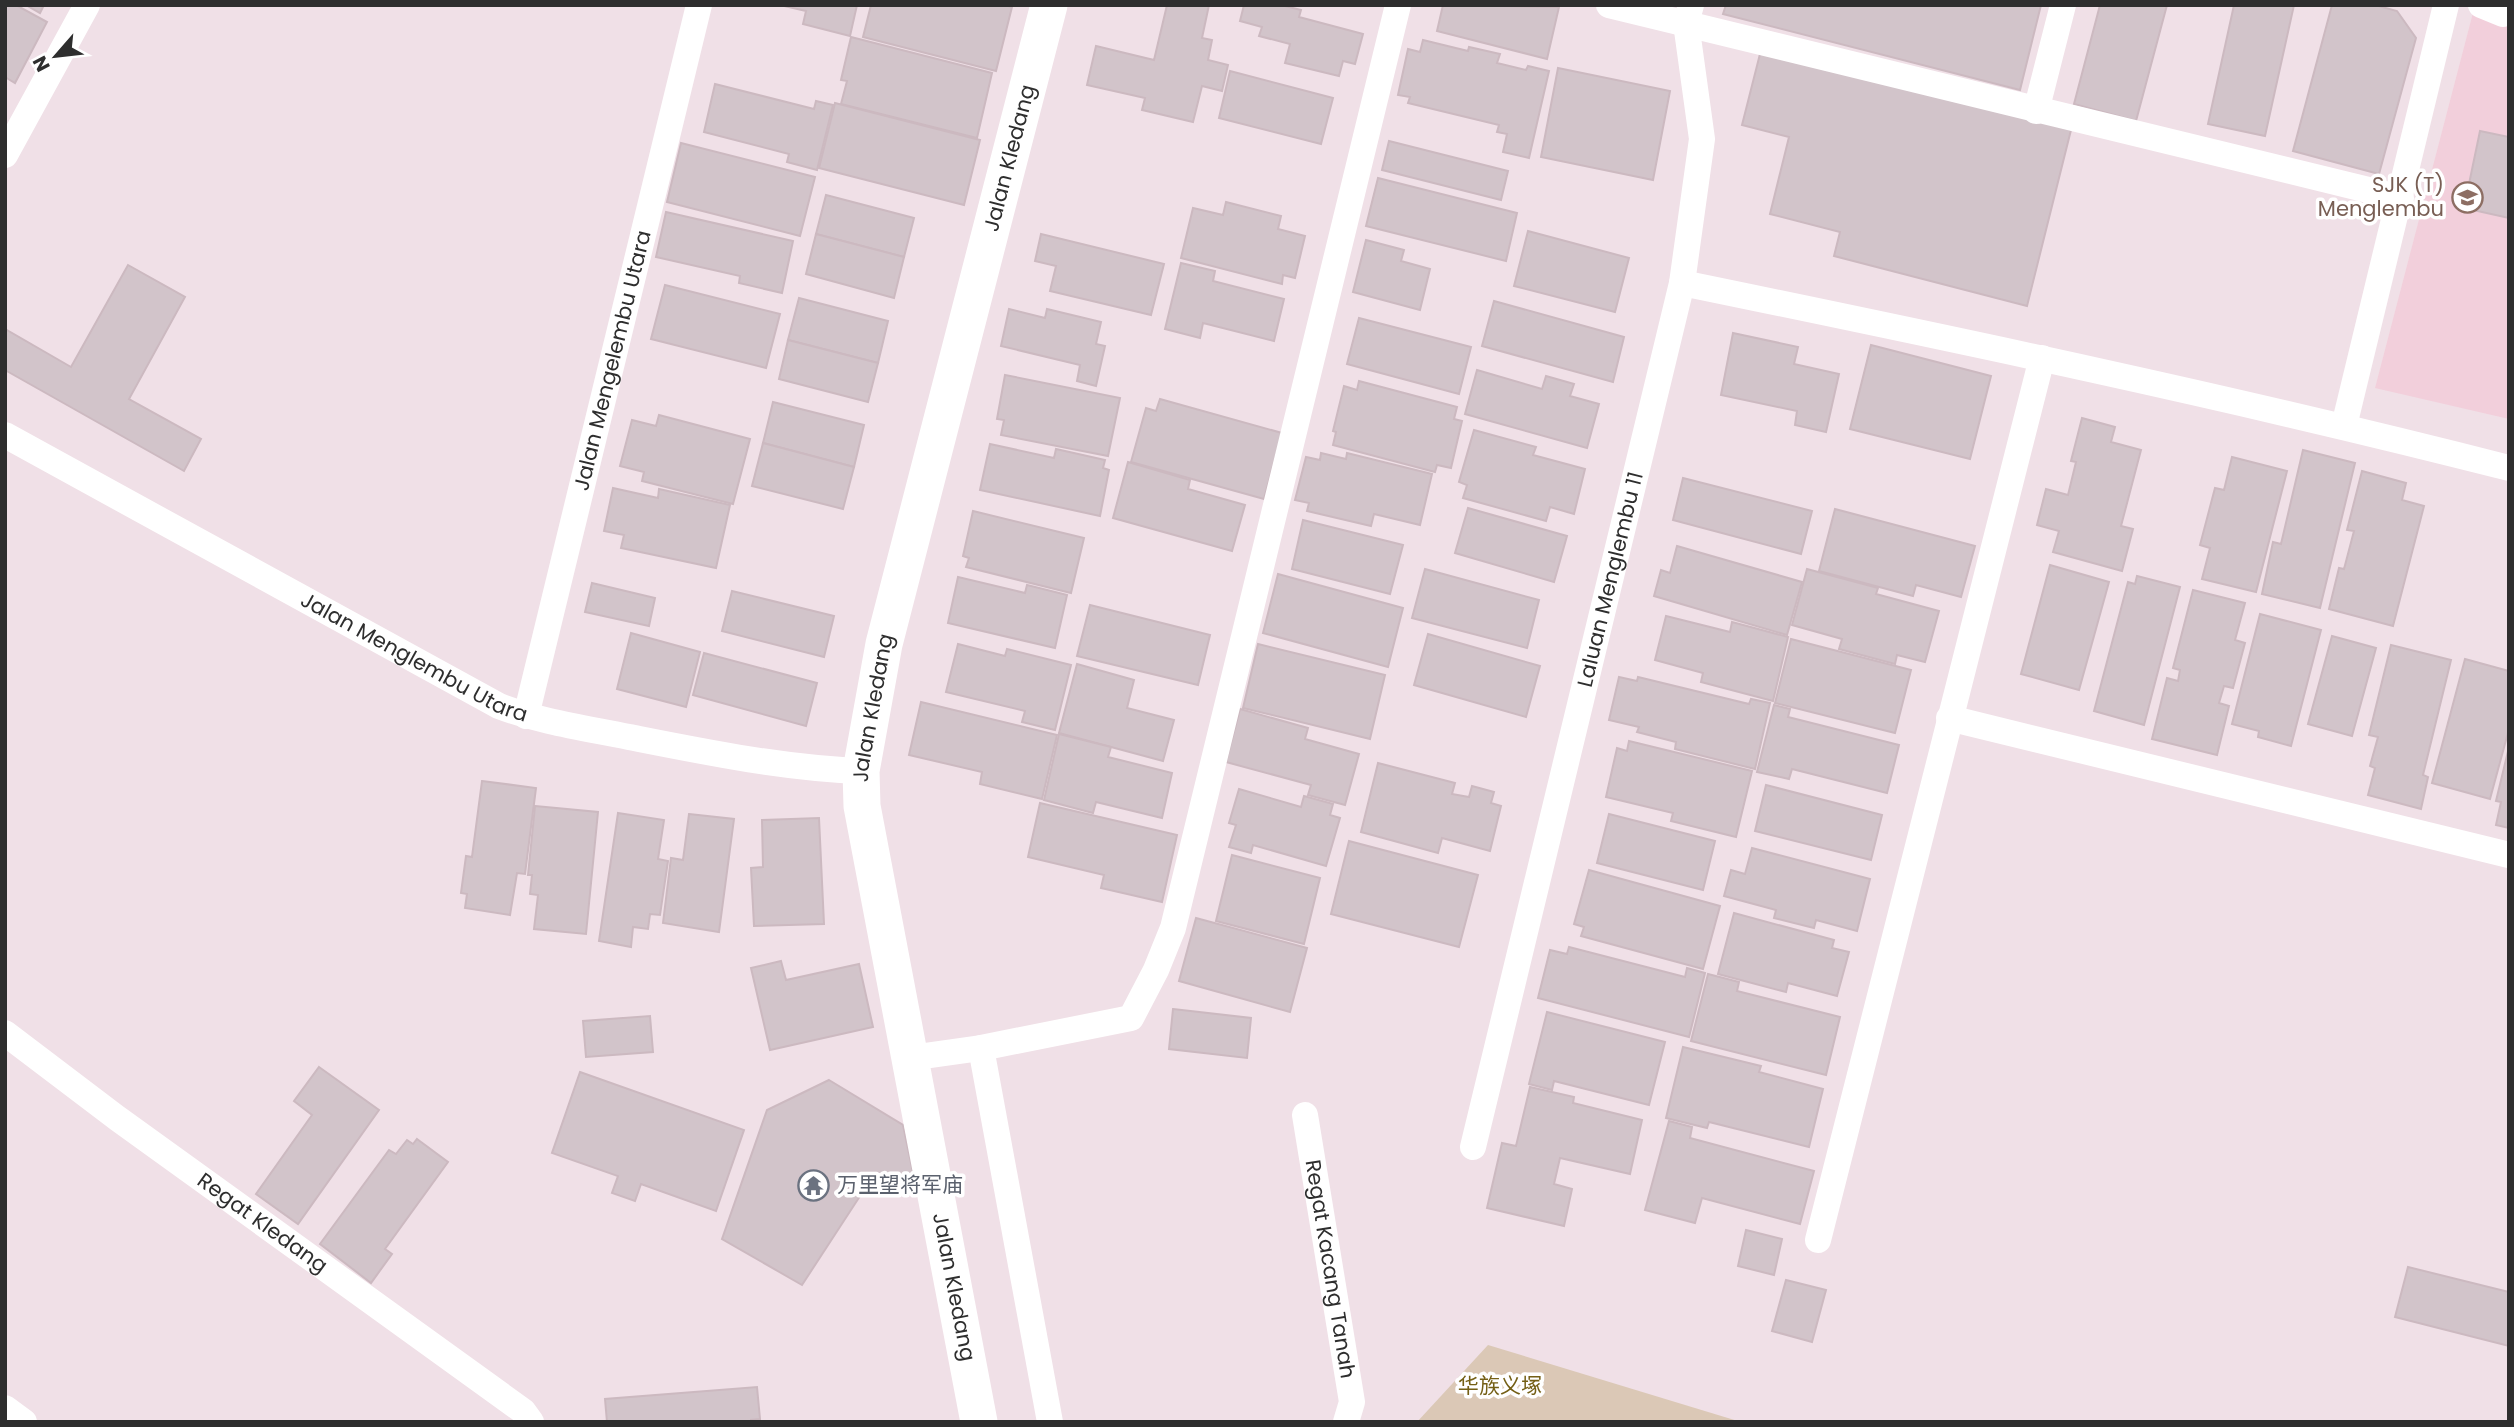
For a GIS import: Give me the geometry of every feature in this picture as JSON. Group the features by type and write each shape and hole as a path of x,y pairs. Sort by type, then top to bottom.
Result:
{"main road":[{"name":"Jalan Kledang","path":"979,1422 862,806 861,771 884,644 1049,5"}],"street":[{"path":"5,155 87,5"},
{"name":"Jalan Mengelembu Utara","path":"526,716 699,5"},
{"path":"910,1058 981,1048 1131,1018 1156,971 1172,928 1398,5"},
{"path":"1609,5 1688,14 2036,111 2401,198"},
{"path":"2036,111 2063,5"},
{"path":"2344,426 2446,5"},
{"name":"Laluan Menglembu 11","path":"1473,1147 1682,283 1702,139 1688,14"},
{"path":"1682,283 2042,358 2344,426 2509,468"},
{"path":"1818,1240 2042,358"},
{"name":"Jalan Menglembu Utara","path":"5,435 499,706 526,716 712,752 820,769 861,771"},
{"path":"1949,718 2509,855"},
{"name":"Regat Kledang","path":"5,1033 117,1118 527,1416"},
{"path":"981,1048 1050,1422"},
{"name":"Regat Kacang Tanah","path":"1305,1115 1352,1402 1346,1422"},
{"path":"5,1408 24,1422"}],"shaded area":[{"name":"SJK (T) Menglembu","path":"2475,5 2509,5 2509,419 2375,388"}],"green space":[{"name":"华族义塚","path":"1488,1345 1741,1422 1417,1422"}],"building":[{"path":"5,5 16,5 47,22 15,83 5,77"},
{"path":"26,5 44,5 40,13"},
{"path":"780,5 857,5 850,36 803,24 806,11"},
{"path":"871,5 1012,7 996,71 863,37"},
{"path":"1167,5 1209,5 1202,38 1212,40 1208,60 1228,65 1222,91 1202,86 1193,122 1142,110 1145,98 1087,85 1096,46 1154,60"},
{"path":"1244,5 1281,5 1301,10 1299,17 1363,34 1355,64 1343,61 1339,76 1285,63 1290,44 1259,36 1262,27 1240,21"},
{"path":"1443,5 1559,7 1547,59 1437,31"},
{"path":"1726,5 2041,5 2020,90 1723,14"},
{"path":"2100,5 2167,5 2136,121 2074,104"},
{"path":"2234,5 2294,5 2265,136 2208,124"},
{"path":"2332,5 2375,5 2397,11 2416,38 2379,174 2293,151"},
{"path":"851,37 992,73 977,138 841,104 847,81 841,80"},
{"path":"1423,40 1468,51 1469,47 1500,54 1497,63 1526,70 1528,66 1549,71 1529,158 1503,152 1507,134 1497,132 1499,125 1408,103 1410,97 1398,95 1408,49 1420,52"},
{"path":"1761,50 2071,130 2027,306 1834,256 1840,232 1770,214 1789,137 1742,125"},
{"path":"1558,68 1670,91 1653,180 1541,157"},
{"path":"1230,71 1333,98 1321,144 1219,118"},
{"path":"715,84 814,109 816,101 833,105 817,170 787,162 789,154 704,132"},
{"path":"835,103 980,140 964,205 819,168"},
{"path":"2480,131 2509,137 2509,218 2464,208"},
{"path":"1389,141 1508,171 1501,200 1382,170"},
{"path":"681,143 815,177 800,236 667,202"},
{"path":"1378,178 1517,213 1506,261 1366,226"},
{"path":"826,195 914,218 904,257 816,234"},
{"path":"1226,202 1281,216 1278,229 1305,236 1295,278 1283,275 1282,284 1181,258 1193,208 1223,215"},
{"path":"666,212 793,241 782,293 739,283 740,276 656,257"},
{"path":"1528,231 1629,258 1615,312 1514,286"},
{"path":"816,234 904,257 894,298 806,274"},
{"path":"1041,234 1164,264 1151,315 1050,291 1056,266 1035,261"},
{"path":"1366,240 1404,250 1401,261 1430,269 1420,310 1353,292"},
{"path":"1181,263 1215,271 1213,281 1284,299 1274,341 1203,323 1200,338 1165,329"},
{"path":"128,265 185,297 129,399 201,439 184,471 5,370 5,329 71,367"},
{"path":"665,285 780,314 766,368 651,339"},
{"path":"799,298 888,321 878,363 788,340"},
{"path":"1494,301 1624,337 1613,382 1482,346"},
{"path":"1009,309 1045,318 1047,309 1101,322 1096,344 1105,346 1096,386 1077,381 1080,365 1001,346"},
{"path":"1359,318 1471,347 1459,394 1347,364"},
{"path":"1733,333 1798,347 1794,364 1839,374 1826,432 1795,425 1797,411 1721,395"},
{"path":"788,340 878,363 868,402 779,379"},
{"path":"1871,345 1991,376 1970,459 1850,429"},
{"path":"1477,370 1542,389 1546,376 1574,384 1570,396 1599,404 1587,448 1465,414"},
{"path":"1005,375 1120,398 1108,456 1001,435 1004,420 997,419"},
{"path":"1359,381 1457,407 1454,419 1462,421 1451,468 1437,465 1435,472 1333,445 1336,432 1333,431 1344,386 1357,390"},
{"path":"1160,399 1282,433 1264,499 1131,462 1146,408 1156,411"},
{"path":"773,402 864,425 854,467 763,443"},
{"path":"659,415 750,439 733,504 642,481 644,472 620,466 632,420 656,426"},
{"path":"2082,418 2115,427 2111,442 2141,450 2121,526 2133,529 2122,571 2053,552 2059,531 2037,525 2046,489 2068,495 2076,462 2071,461"},
{"path":"1474,430 1536,447 1533,455 1585,469 1574,514 1550,507 1546,521 1463,498 1467,485 1459,482"},
{"path":"763,443 854,467 843,509 752,486"},
{"path":"990,444 1054,458 1056,449 1105,460 1103,468 1109,470 1100,516 980,490"},
{"path":"2303,450 2355,463 2320,608 2262,594 2273,542 2281,544"},
{"path":"1321,453 1346,459 1347,453 1432,474 1420,525 1374,514 1371,526 1307,511 1309,503 1295,500 1306,457 1320,460"},
{"path":"2232,457 2287,471 2256,592 2202,579 2210,548 2200,545 2215,488 2224,490"},
{"path":"1128,462 1190,480 1188,489 1245,505 1232,551 1113,518"},
{"path":"2362,471 2406,483 2402,500 2424,506 2393,626 2329,609 2339,568 2344,569 2354,531 2347,530"},
{"path":"1683,478 1812,511 1801,554 1673,520"},
{"path":"613,488 658,498 659,489 730,505 716,568 621,548 624,535 604,531"},
{"path":"1468,508 1567,536 1554,582 1455,553"},
{"path":"1835,509 1975,546 1961,597 1916,585 1913,596 1819,571"},
{"path":"973,511 1084,538 1071,593 966,567 969,558 963,556"},
{"path":"1303,520 1403,545 1390,594 1292,569"},
{"path":"1677,546 1802,582 1787,635 1654,596 1661,570 1670,573"},
{"path":"2050,565 2109,582 2079,690 2021,674"},
{"path":"1425,569 1539,600 1527,648 1412,618"},
{"path":"1807,569 1878,588 1876,594 1939,611 1925,662 1897,655 1895,664 1839,649 1842,639 1792,625"},
{"path":"1278,574 1403,608 1388,667 1263,633"},
{"path":"2137,576 2180,587 2144,725 2094,711 2128,582 2135,584"},
{"path":"958,577 1025,593 1027,585 1067,595 1055,648 948,623"},
{"path":"592,583 655,598 649,626 585,612"},
{"path":"2193,590 2245,603 2235,640 2245,643 2233,688 2224,686 2219,703 2229,706 2217,755 2152,739 2167,678 2178,681 2180,670 2173,668"},
{"path":"732,591 834,616 824,657 722,631"},
{"path":"1090,605 1210,635 1198,685 1077,656"},
{"path":"2260,614 2321,630 2291,746 2258,737 2259,731 2232,724"},
{"path":"1666,616 1730,632 1732,622 1788,637 1773,701 1701,682 1703,673 1655,660"},
{"path":"631,633 700,652 686,707 617,689"},
{"path":"1428,634 1540,666 1526,717 1414,685"},
{"path":"2332,636 2376,648 2352,736 2308,724"},
{"path":"1791,639 1911,670 1895,733 1775,703"},
{"path":"958,644 1005,656 1007,649 1071,665 1055,730 1022,722 1025,711 946,692"},
{"path":"1258,644 1385,675 1370,739 1243,708"},
{"path":"2391,645 2451,660 2423,775 2428,777 2421,809 2368,795 2375,768 2370,766 2378,737 2369,735"},
{"path":"704,653 817,683 806,726 693,695"},
{"path":"2465,659 2509,671 2509,729 2490,799 2432,783"},
{"path":"1077,664 1134,680 1127,708 1174,720 1163,761 1059,733"},
{"path":"1619,677 1637,681 1638,677 1749,704 1751,699 1770,703 1755,769 1675,749 1676,742 1637,732 1639,727 1609,720"},
{"path":"921,702 1057,735 1042,799 980,784 982,772 909,755"},
{"path":"1774,705 1790,709 1788,717 1899,745 1887,793 1792,769 1789,779 1757,772"},
{"path":"1240,709 1308,728 1305,739 1359,754 1345,805 1308,795 1311,785 1226,762"},
{"path":"1059,734 1111,747 1108,757 1172,773 1162,818 1096,802 1093,813 1044,800"},
{"path":"1629,741 1752,771 1736,837 1671,821 1673,813 1606,797 1617,748 1627,751"},
{"path":"2509,747 2509,828 2496,825 2501,802 2496,801"},
{"path":"1378,763 1455,783 1452,794 1469,797 1472,786 1494,792 1491,803 1501,806 1490,851 1442,838 1438,853 1361,832"},
{"path":"482,781 536,788 525,874 517,873 510,915 465,908 467,894 461,893 466,856 472,857"},
{"path":"1766,785 1882,815 1871,860 1755,831"},
{"path":"1239,789 1301,807 1304,796 1333,804 1330,815 1340,818 1326,866 1253,845 1251,853 1229,847 1236,825 1229,823"},
{"path":"1040,803 1177,835 1162,902 1101,888 1104,875 1028,857"},
{"path":"535,806 598,812 586,934 534,929 538,895 530,894 532,875 528,875"},
{"path":"618,813 664,820 658,859 668,861 660,915 650,914 648,929 633,927 631,947 599,941"},
{"path":"689,814 734,819 719,932 663,923 671,858 683,860"},
{"path":"1609,814 1715,841 1703,890 1597,863"},
{"path":"819,818 824,924 754,926 751,868 763,867 762,820"},
{"path":"1349,841 1478,875 1459,947 1331,914"},
{"path":"1752,848 1870,879 1857,931 1816,920 1814,928 1774,918 1776,910 1724,896 1731,870 1745,874"},
{"path":"1232,855 1320,878 1304,944 1216,921"},
{"path":"1589,870 1720,906 1703,969 1581,936 1584,927 1574,924"},
{"path":"1734,913 1834,940 1832,948 1849,952 1837,996 1788,983 1786,992 1718,974"},
{"path":"1196,918 1307,948 1290,1012 1179,981"},
{"path":"1569,947 1685,977 1687,968 1705,973 1689,1037 1538,998 1550,950 1567,954"},
{"path":"781,961 786,980 859,964 873,1027 770,1050 751,968"},
{"path":"1708,974 1739,982 1737,991 1840,1017 1826,1075 1691,1041"},
{"path":"1173,1009 1251,1018 1247,1058 1169,1049"},
{"path":"1547,1012 1665,1042 1649,1105 1554,1081 1552,1090 1529,1084"},
{"path":"650,1016 653,1052 586,1057 583,1021"},
{"path":"1683,1047 1761,1066 1759,1072 1823,1089 1809,1147 1709,1122 1707,1128 1666,1118"},
{"path":"319,1067 379,1110 298,1224 256,1194 312,1115 294,1101"},
{"path":"580,1072 744,1130 716,1211 641,1184 635,1201 612,1193 618,1176 552,1153"},
{"name":"万里望将军庙","path":"829,1080 903,1125 914,1177 862,1193 802,1285 722,1239 767,1110"},
{"path":"1530,1087 1574,1097 1573,1103 1642,1120 1630,1174 1560,1158 1554,1184 1572,1189 1564,1226 1487,1208 1502,1143 1516,1146"},
{"path":"1669,1121 1692,1127 1690,1138 1814,1171 1800,1224 1702,1198 1695,1223 1645,1210"},
{"path":"417,1139 448,1162 385,1249 392,1254 371,1283 320,1244 389,1150 396,1154 407,1140 413,1144"},
{"path":"1746,1230 1782,1239 1774,1275 1738,1266"},
{"path":"2408,1267 2509,1292 2509,1346 2395,1317"},
{"path":"1786,1280 1826,1290 1812,1342 1772,1331"},
{"path":"757,1387 760,1419 751,1422 607,1422 605,1399"}],"place":[{"name":"SJK (T) Menglembu","path":"2467,197"},
{"name":"万里望将军庙","path":"814,1185"}]}
